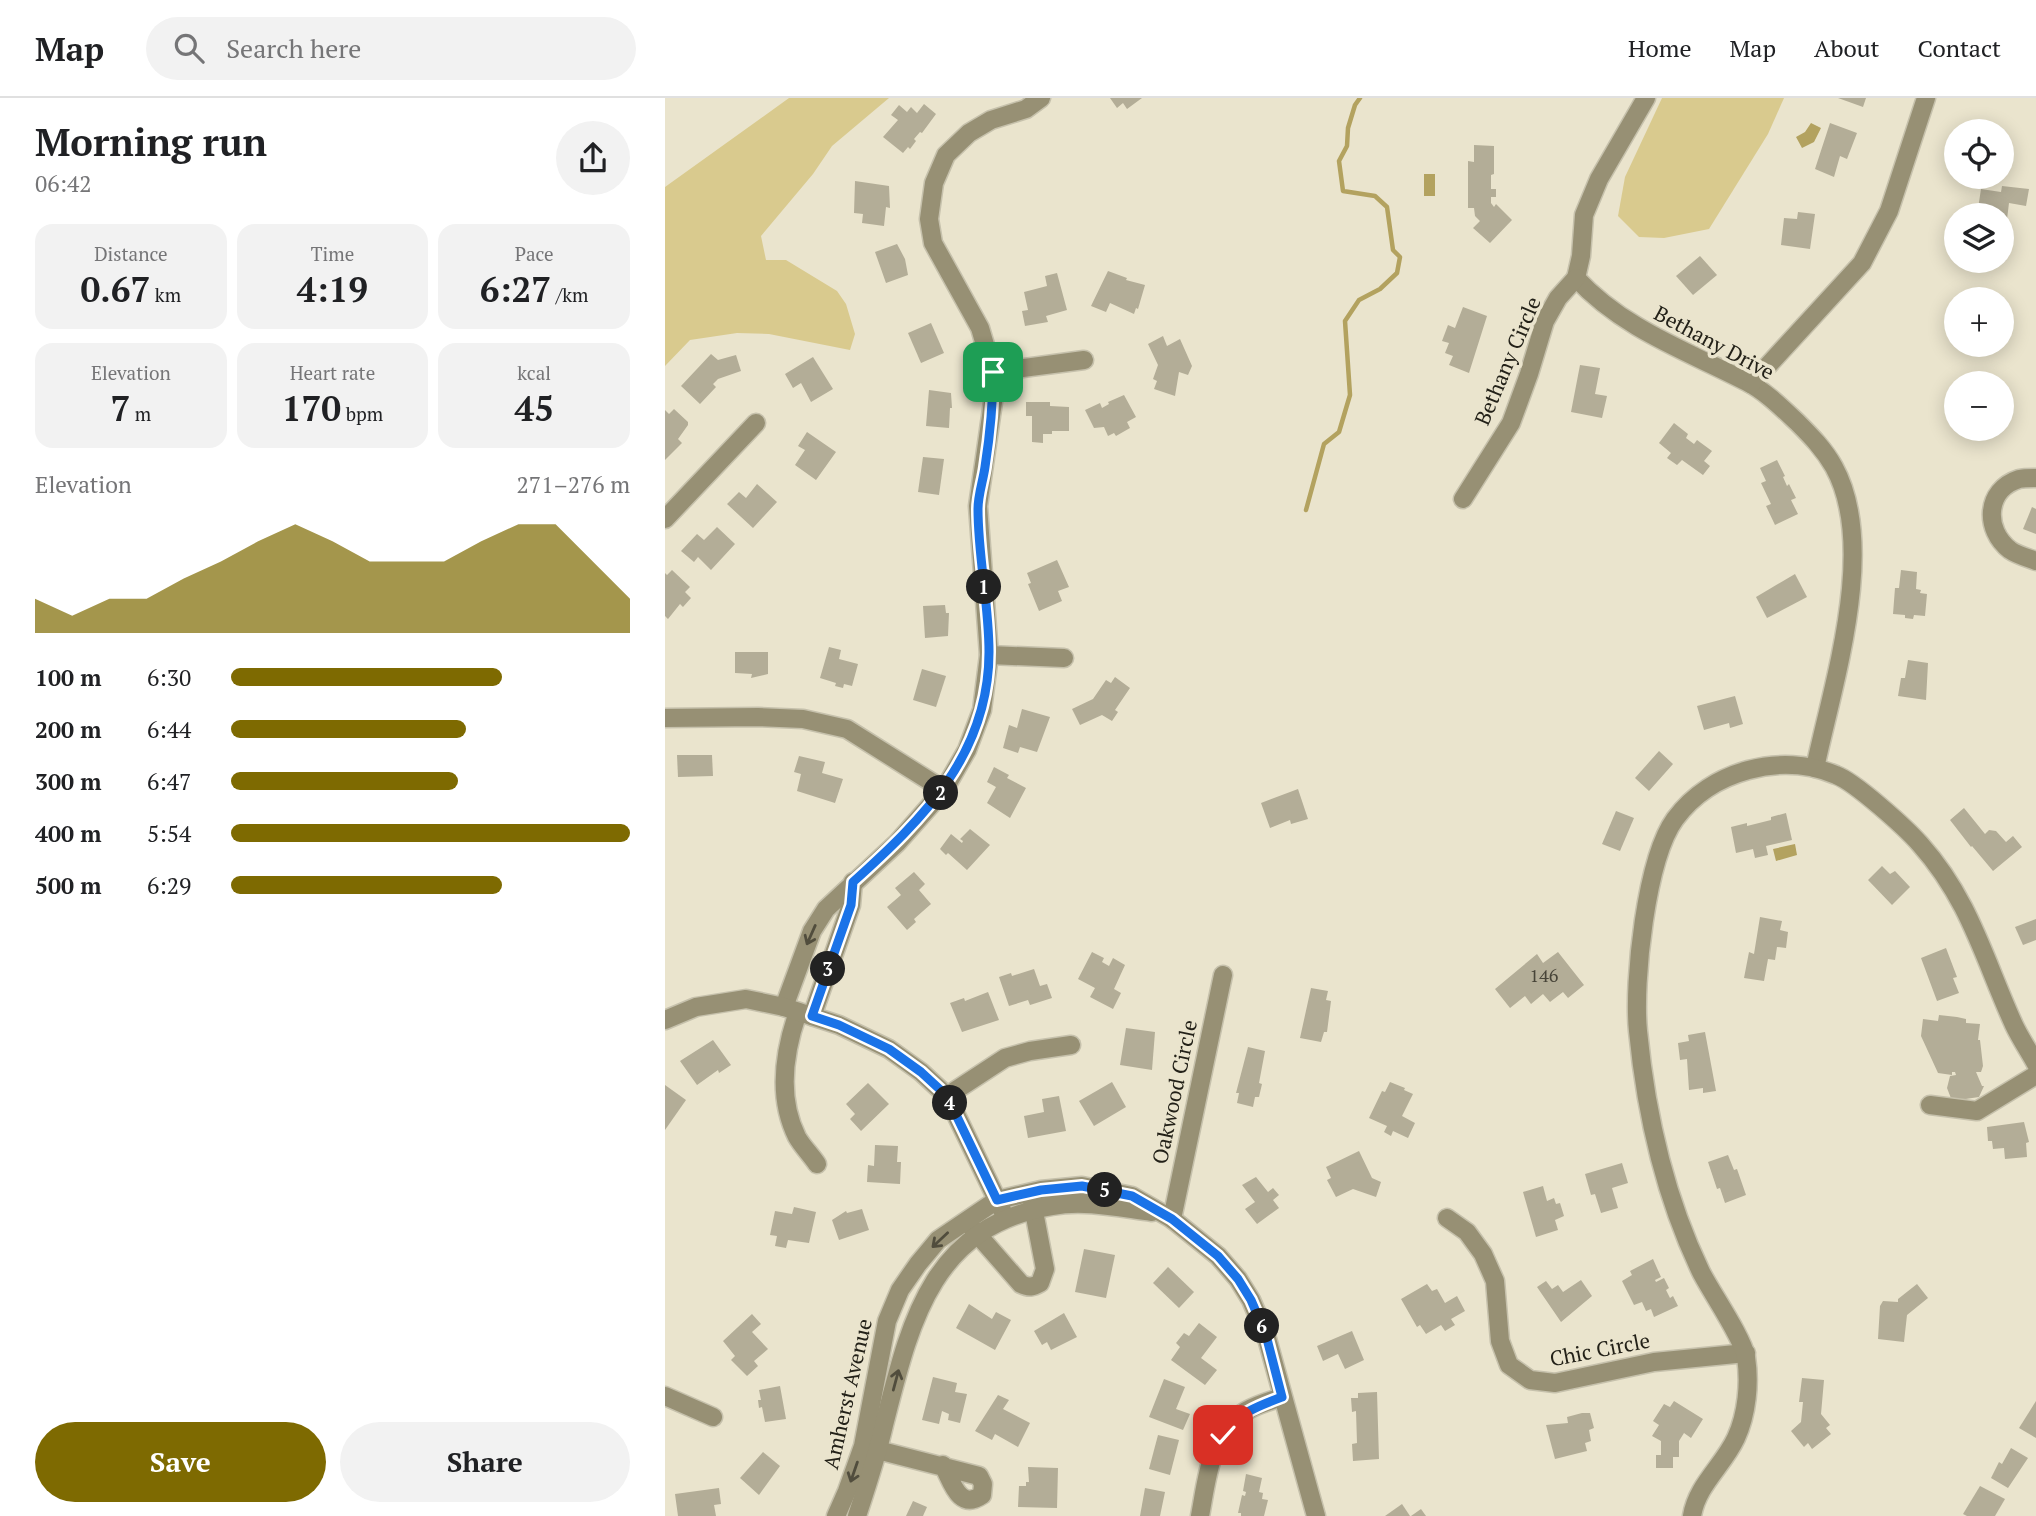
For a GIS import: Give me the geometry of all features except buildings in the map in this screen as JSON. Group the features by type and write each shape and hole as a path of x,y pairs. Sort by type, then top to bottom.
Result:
{"street":[{"path":"817,1164 797,1137 786,1101 784,1066 798,1012 812,930 826,909 897,843 944,790 967,750 982,710 989,655 978,506 993,402 993,372 980,328 933,243 929,219 934,183 946,155 969,133 991,120 1026,108 1041,98"},
{"path":"1576,278 1581,256 1584,215 1599,179 1646,98"},
{"path":"1751,384 1862,263 1889,211 1926,98"},
{"name":"Bethany Drive","path":"1576,278 1594,298 1645,333 1751,384 1787,412 1817,442 1834,467 1845,496 1854,548 1850,609 1815,768"},
{"name":"Bethany Circle","path":"1463,499 1511,423 1545,321 1558,298 1576,278"},
{"path":"993,372 1084,360"},
{"path":"665,519 756,423"},
{"path":"2036,478 2019,480 2007,486 1991,508 1990,517 1992,526 2010,550 2036,561"},
{"path":"989,655 1064,658"},
{"path":"665,718 803,719 847,729 944,790"},
{"path":"1692,1516 1700,1490 1736,1439 1748,1394 1746,1353 1701,1272 1679,1221 1651,1129 1638,1028 1639,965 1648,894 1657,856 1674,820 1692,801 1733,774 1762,765 1815,768 1838,775 1855,786 1918,841 1951,881 1982,944 2015,1027 2036,1064"},
{"path":"798,1012 851,905 853,882"},
{"name":"Oakwood Circle","path":"1165,1216 1223,975"},
{"path":"665,1020 696,1007 747,999 839,1025 889,1049 921,1072 947,1096 1007,1220"},
{"path":"947,1096 1005,1058 1071,1045"},
{"path":"1930,1105 1977,1111 2036,1075"},
{"name":"Amherst Avenue","path":"857,1516 870,1448 880,1350 887,1321 900,1290 938,1240 997,1200 1031,1192 1082,1186 1132,1196 1165,1216 1218,1256 1244,1289 1266,1335 1316,1516"},
{"path":"965,1220 1021,1284 1034,1286 1040,1283 1045,1269 1031,1192"},
{"name":"Amherst Avenue","path":"836,1516 870,1448 919,1308 929,1287 961,1247 977,1235 1007,1220 1052,1206 1083,1204 1165,1216"},
{"name":"Chic Circle","path":"1447,1218 1467,1232 1483,1254 1495,1281 1500,1341 1509,1365 1530,1380 1555,1383 1654,1362 1746,1353"},
{"path":"665,1396 713,1417"},
{"path":"1200,1516 1210,1466 1230,1423 1246,1411 1282,1397"},
{"path":"870,1448 943,1465"}],"shaded area":[{"path":"789,98 889,98 832,146 813,174 761,236 766,260 786,260 837,291 846,304 855,334 850,350 769,334 737,333 690,340 665,366 665,187"},
{"path":"1662,98 1784,98 1768,134 1709,229 1664,238 1639,237 1618,216 1625,177"},
{"path":"1811,123 1821,128 1814,142 1802,148 1796,137 1805,132"},
{"path":"1424,174 1435,174 1435,196 1424,196"},
{"path":"1795,844 1797,855 1776,861 1773,849"}],"waterway":[{"path":"1306,510 1324,444 1339,432 1350,395 1345,321 1359,300 1380,289 1397,273 1400,257 1393,250 1387,207 1375,196 1343,191 1339,161 1347,146 1348,128 1360,98"}],"route":[{"path":"993,372 993,402 978,506 989,655 982,710 967,750 944,790 897,843 853,882 851,905 812,1016 839,1025 889,1049 921,1072 947,1096 997,1200 1041,1190 1082,1186 1132,1196 1172,1219 1218,1256 1238,1279 1251,1300 1266,1335 1282,1397 1246,1411 1230,1423 1223,1435"}]}
